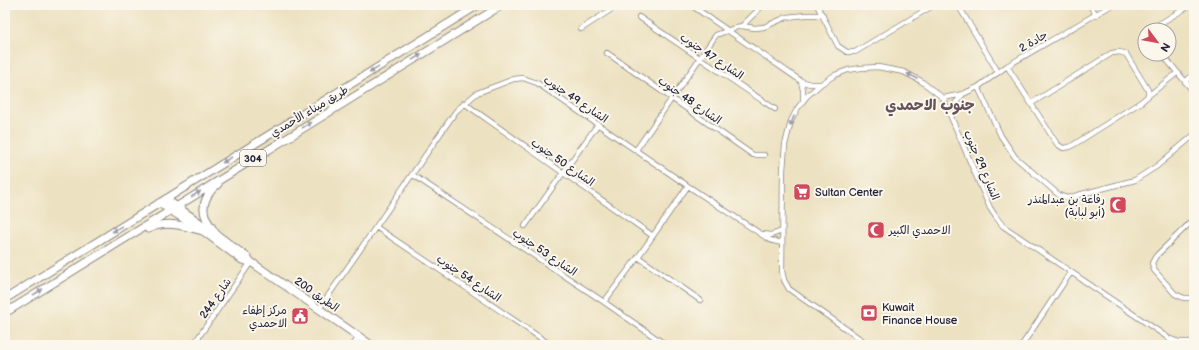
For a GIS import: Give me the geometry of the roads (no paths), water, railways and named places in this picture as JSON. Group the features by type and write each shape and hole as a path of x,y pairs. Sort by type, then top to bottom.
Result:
{"main road":[{"name":"طريق ميناء الأحمدي","path":"5,298 478,5"},
{"name":"طريق ميناء الأحمدي","path":"5,313 235,169 502,5"},
{"path":"216,234 206,218 204,211 205,201 213,188 235,169"},
{"name":"الطريق 200","path":"166,199 216,234 247,257 251,262 371,345"},
{"name":"الطريق 200","path":"159,204 203,231 242,260 251,262"},
{"path":"119,242 160,224 168,223 182,225 203,231"}],"street":[{"path":"581,29 618,5"},
{"path":"691,5 801,81 810,84 821,84"},
{"path":"742,26 763,5"},
{"path":"817,5 838,46 847,52 855,52 934,5"},
{"path":"958,5 998,72"},
{"path":"1090,5 1096,14"},
{"name":"جادة 2","path":"943,98 963,94 978,86 998,72 1112,5"},
{"path":"1162,22 1191,5"},
{"path":"636,150 699,58 714,37 719,33 742,26 755,28 764,27 787,17 823,15"},
{"name":"الشارع 47 جنوب","path":"639,17 775,109"},
{"path":"1032,103 1112,53 1120,52 1126,54 1148,90 1148,96"},
{"name":"الشارع 48 جنوب","path":"607,53 753,155 764,155"},
{"path":"1168,62 1194,92"},
{"path":"1008,66 1057,144 1063,148 1070,147 1141,102 1177,73"},
{"name":"الشارع 29 جنوب","path":"869,345 789,289 784,280 782,271 783,170 785,145 791,121 803,100 821,84 848,70 878,67 904,72 921,81 943,98 990,208 1004,226 1175,345"},
{"path":"1185,82 1194,74"},
{"name":"الشارع 49 جنوب","path":"320,309 456,111 477,93 514,79 523,78 537,82 688,186 770,240 782,243"},
{"path":"801,81 803,100"},
{"path":"978,86 988,111 1001,136 1016,157 1059,195 1067,198 1135,180 1157,166 1194,135"},
{"name":"جادة 2","path":"949,111 963,94"},
{"name":"الشارع 50 جنوب","path":"464,104 653,236"},
{"path":"525,226 598,124"},
{"name":"الشارع 53 جنوب","path":"413,175 666,345"},
{"path":"604,302 688,186"},
{"path":"1194,219 1156,256 1152,263 1154,270 1175,294 1184,298 1192,298 1194,296"},
{"name":"الشارع 54 جنوب","path":"376,227 551,345"},
{"path":"761,233 771,235 782,233"},
{"path":"638,257 700,300"},
{"name":"شارع 244","path":"193,345 251,262"},
{"path":"1022,345 1071,272"},
{"path":"353,345 359,337"},
{"name":"الشارع 29 جنوب","path":"1167,338 1187,344"},
{"path":"1187,344 1194,339"}],"place":[{"name":"Sultan Center","path":"802,192"},
{"name":"رفاعة بن عبدالمنذر (أبو لبابة)","path":"1118,205"},
{"name":"الاحمدي الكبير","path":"876,230"},
{"name":"Kuwait Finance House","path":"869,313"},
{"name":"مركز إطفاء الاحمدي","path":"300,316"}],"district":[{"name":"جنوب الاحمدي","path":"930,105"}]}
